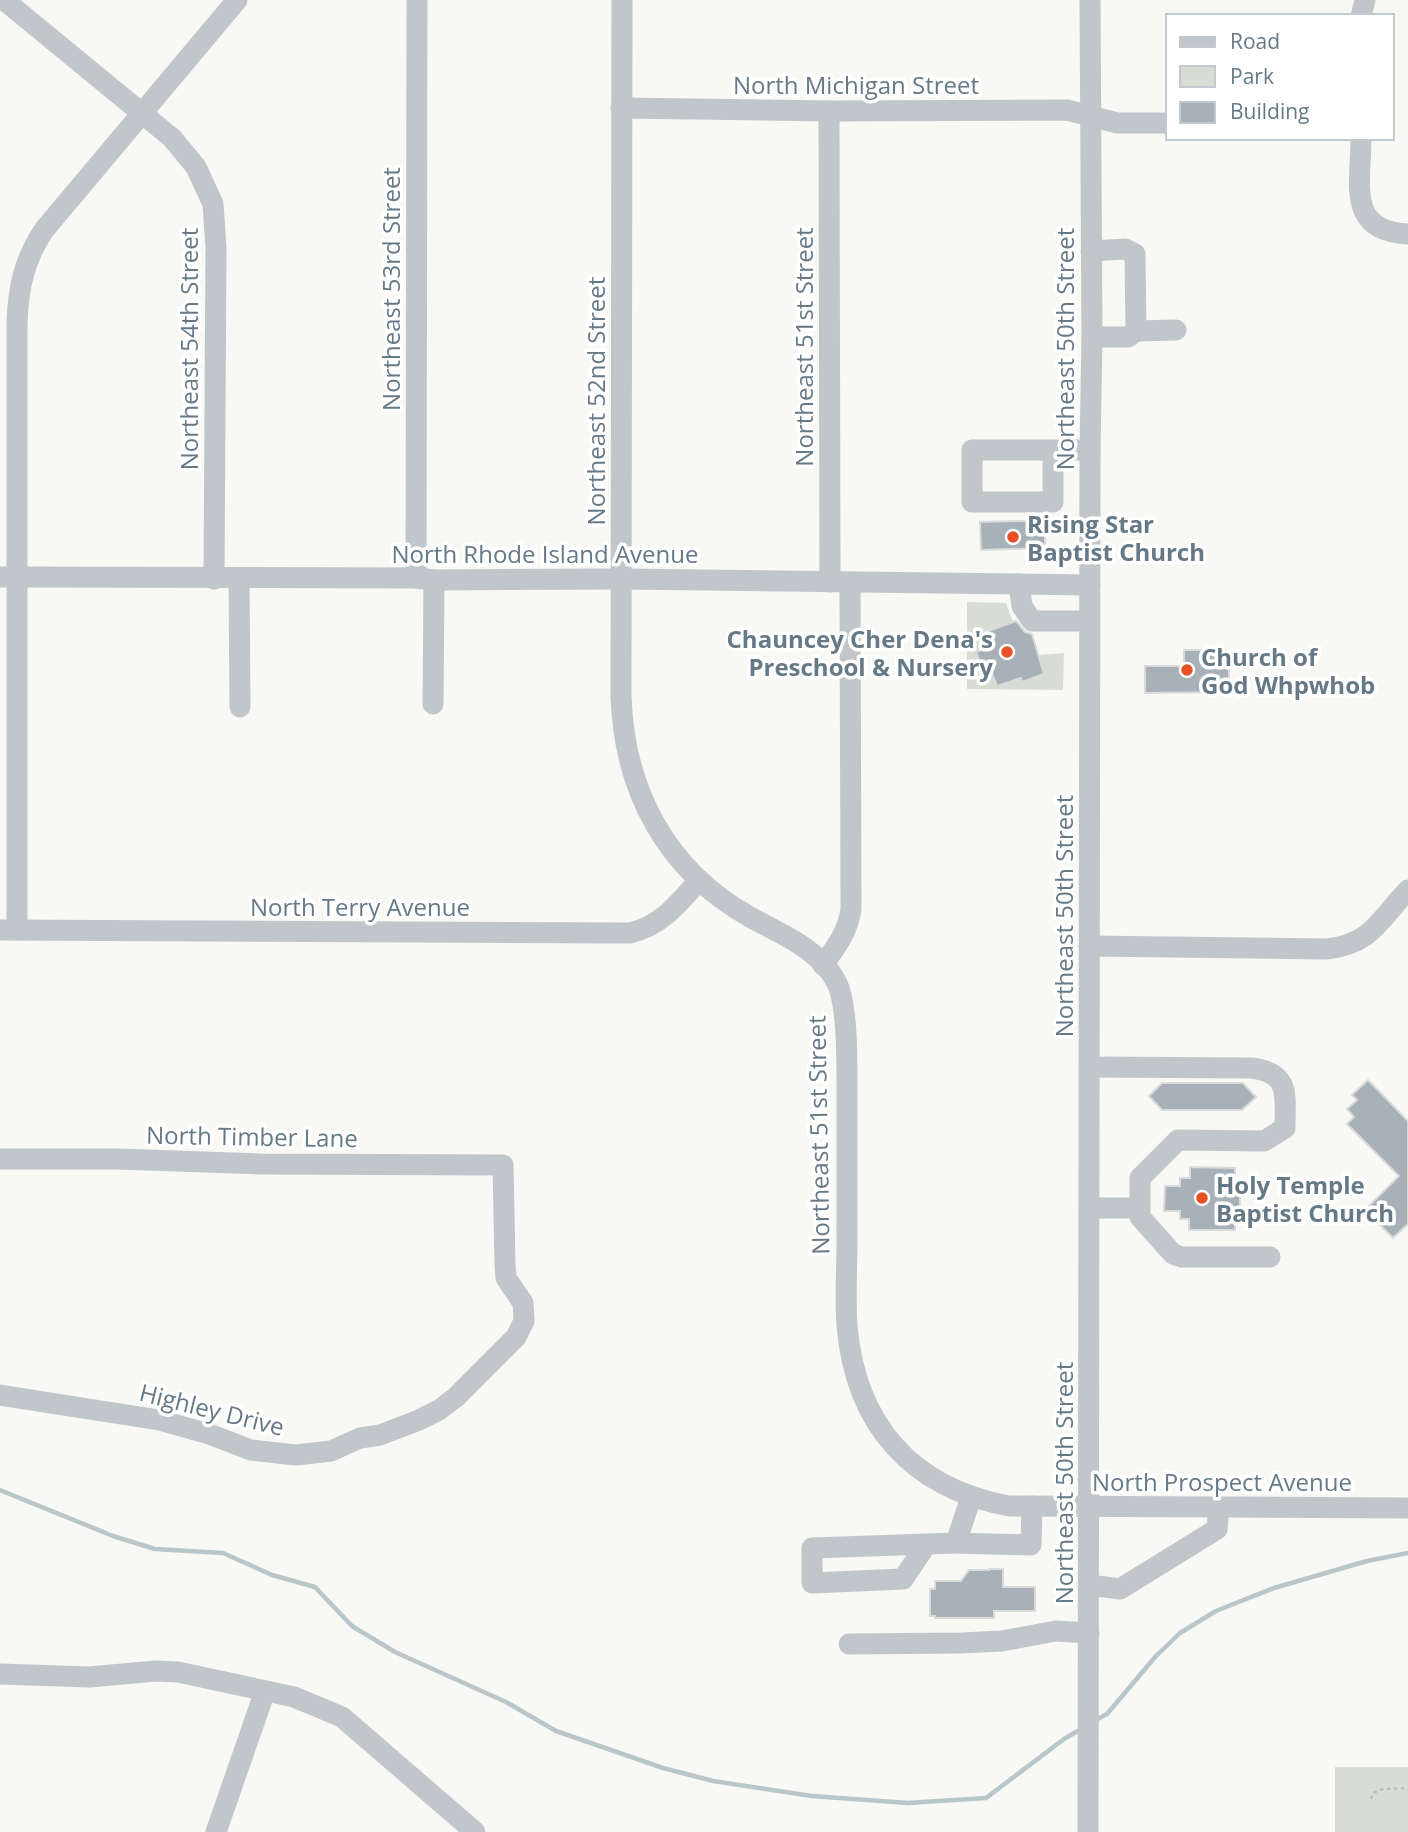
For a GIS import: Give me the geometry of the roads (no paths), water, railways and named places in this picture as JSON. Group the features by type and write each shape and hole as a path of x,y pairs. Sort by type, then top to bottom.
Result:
{"street":[{"name":"Northeast 54th Street","path":"4,0 172,138 196,167 213,204 216,248 214,579"},
{"path":"8,930 9,577 17,324 21,278 26,261 44,230 237,0"},
{"name":"Northeast 53rd Street","path":"417,0 425,579 433,704"},
{"name":"Northeast 52nd Street","path":"622,0 621,696 626,749 643,802 659,833 699,880 732,906 800,943 823,965"},
{"name":"Northeast 50th Street","path":"1088,1832 1092,337 1090,0"},
{"name":"North Michigan Street","path":"621,108 1067,110 1117,123 1166,124"},
{"name":"Northeast 51st Street","path":"829,111 851,909 850,923 845,934 823,965 836,981 841,995 847,1052 848,1325 855,1374 866,1403"},
{"path":"1361,140 1360,195 1363,209 1374,226 1394,234 1408,234"},
{"path":"1091,251 1125,249 1135,254 1136,331"},
{"path":"1092,337 1128,337 1136,331 1176,330"},
{"path":"1053,450 1053,502 972,502 972,450 1053,450 1090,450"},
{"name":"North Rhode Island Avenue","path":"9,577 1090,584"},
{"path":"239,579 240,707"},
{"path":"1018,584 1022,606 1032,621 1090,621"},
{"name":"North Terry Avenue","path":"8,930 629,933 656,924 699,880"},
{"path":"1089,946 1342,947 1364,939 1408,890"},
{"path":"1089,1067 1252,1068 1272,1073 1285,1092 1285,1128 1264,1141 1178,1140 1140,1178 1139,1208 1143,1222 1177,1256 1270,1257"},
{"name":"North Timber Lane","path":"0,1159 503,1165 506,1278 523,1303 524,1312"},
{"path":"1090,1208 1139,1208"},
{"name":"Highley Drive","path":"0,1395 159,1420 209,1434 251,1450 312,1455 331,1451 360,1438 399,1429 439,1410 456,1397 516,1337 524,1321 524,1312"},
{"name":"North Prospect Avenue","path":"866,1403 879,1428 897,1450 942,1485 971,1497 1009,1506 1408,1508"},
{"path":"956,1544 971,1497"},
{"path":"926,1545 903,1579 812,1583 812,1548 956,1544 1031,1545 1032,1506"},
{"path":"1089,1585 1120,1589 1217,1529 1219,1507"},
{"path":"849,1644 961,1643 1002,1641 1056,1631 1089,1633"},
{"path":"0,1674 89,1677 156,1671 177,1672 305,1701 342,1717 475,1832"},
{"path":"216,1832 265,1692"}],"waterway":[{"path":"0,1490 113,1536 155,1549 223,1553 272,1575 315,1587 352,1626 395,1652 506,1702 556,1731 663,1768 713,1781 812,1796 908,1803 986,1798 1081,1729"},
{"path":"1094,1721 1107,1714 1156,1656 1180,1633 1216,1611 1274,1588 1367,1561 1408,1553"}],"place":[{"name":"Rising Star Baptist Church","path":"1013,537"},
{"name":"Chauncey Cher Dena's Preschool & Nursery","path":"1007,652"},
{"name":"Church of God Whpwhob","path":"1187,670"},
{"name":"Holy Temple Baptist Church","path":"1202,1198"}]}
